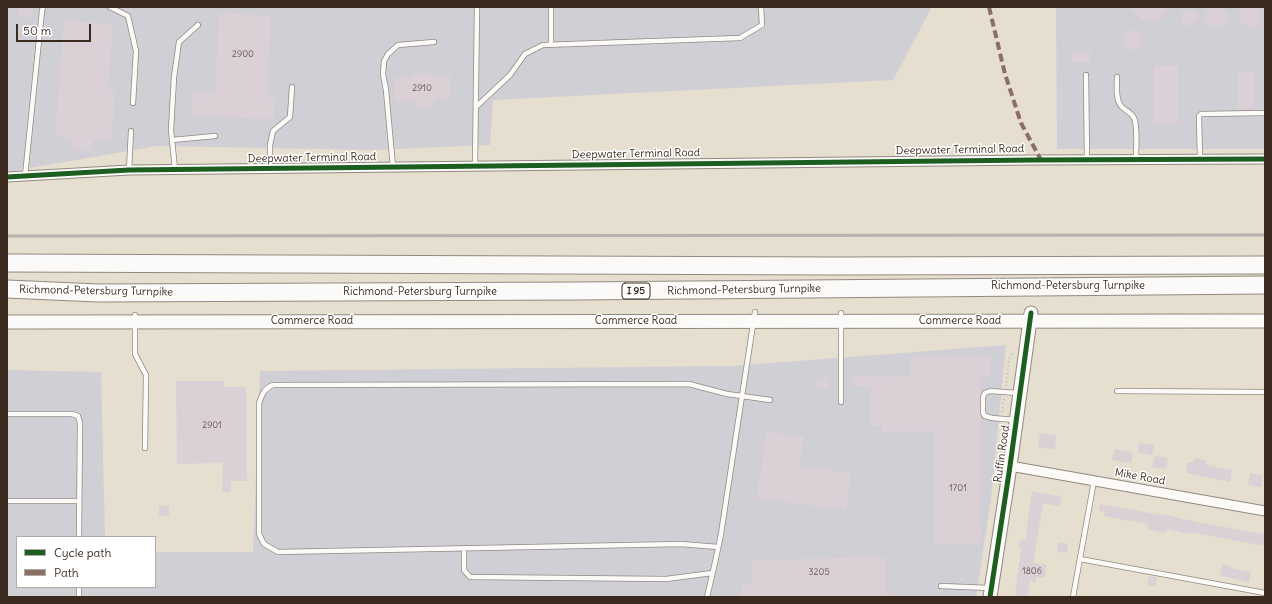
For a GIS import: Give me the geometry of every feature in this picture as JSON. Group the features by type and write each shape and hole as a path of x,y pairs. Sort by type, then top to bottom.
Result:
{"highway":[{"name":"Richmond-Petersburg Turnpike","path":"7,263 818,266 1265,265"},
{"name":"Richmond-Petersburg Turnpike","path":"7,289 98,293 544,292 1265,285"}],"main road":[{"name":"Commerce Road","path":"7,322 135,318 754,316 1030,317 1265,313"},
{"name":"Commerce Road","path":"7,314 135,318"},
{"name":"Commerce Road","path":"1030,317 1265,321"},
{"name":"Ruffin Road","path":"991,592 1030,317"}],"street":[{"name":"Deepwater Terminal Road","path":"7,177 175,169 1265,159"},
{"name":"Mike Road","path":"1010,466 1265,512"}],"lane":[{"path":"25,176 43,7"},
{"path":"110,7 128,16 135,44 136,50 133,103"},
{"path":"475,166 477,7"},
{"path":"551,7 552,45"},
{"path":"476,107 510,75 525,54 543,45 740,38 762,25 761,7"},
{"path":"175,169 172,130 174,77 179,42 198,25"},
{"path":"393,167 386,90 383,74 384,61 388,54 398,45 434,42"},
{"path":"1086,75 1086,160"},
{"path":"1117,77 1118,102 1122,107 1131,113 1134,118 1136,159"},
{"path":"270,168 270,145 273,131 290,117 292,87"},
{"path":"1200,159 1199,116 1201,114 1265,113"},
{"path":"129,170 131,131"},
{"path":"172,140 215,136"},
{"path":"707,597 718,546 754,316"},
{"path":"841,317 841,402"},
{"path":"135,318 135,354 146,375 145,448"},
{"path":"718,546 681,544 278,552 264,544 259,534 259,403 263,393 268,387 273,385 689,384 727,394 770,400"},
{"path":"1016,420 985,416 983,413 983,397 985,393 990,391 1020,393"},
{"path":"1117,391 1265,392"},
{"path":"7,414 72,414 78,416 80,423 79,536"},
{"path":"1073,597 1094,481"},
{"path":"7,501 79,501"},
{"path":"464,548 464,570 470,577 666,579 712,573"},
{"path":"1080,558 1265,593"},
{"path":"941,586 991,592"}],"shaded area":[{"path":"7,7 932,7 893,80 493,100 490,145 372,150 157,146 7,172"},
{"path":"1056,7 1265,7 1265,149 1057,149"},
{"path":"1006,345 991,499 976,597 7,597 7,370 101,372 105,536 16,536 16,588 156,588 156,552 253,552 260,371 731,366"}],"building":[{"path":"19,7 33,7 32,18 18,16"},
{"path":"1130,7 1170,7 1163,16 1152,21 1142,20"},
{"path":"1211,7 1222,7 1229,16 1223,27 1214,28 1207,24 1203,18 1207,10"},
{"path":"1243,7 1259,7 1262,18 1259,25 1251,28 1241,23 1237,16"},
{"path":"1187,9 1195,11 1200,17 1195,24 1190,26 1181,24 1181,13"},
{"path":"219,13 271,16 267,97 275,97 274,119 192,116 193,93 215,94"},
{"path":"64,21 113,24 108,90 115,91 111,141 93,139 92,151 71,149 71,138 55,136"},
{"path":"1133,30 1140,33 1143,40 1140,47 1133,50 1126,47 1123,40 1126,33"},
{"path":"1072,51 1090,51 1090,62 1072,62"},
{"path":"1154,66 1178,66 1178,124 1154,124"},
{"path":"1238,71 1254,71 1254,109 1238,108"},
{"path":"432,73 432,76 450,75 451,98 434,99 434,107 414,108 414,101 395,102 394,78 413,77 413,74"},
{"path":"991,355 991,377 980,377 981,544 934,544 935,431 882,432 882,426 871,426 871,386 852,386 852,377 911,376 911,356"},
{"path":"817,378 828,378 828,389 817,389"},
{"path":"176,381 224,381 224,387 246,387 247,481 231,481 231,492 222,492 223,463 177,464"},
{"path":"766,432 804,437 800,466 851,473 846,510 757,498"},
{"path":"1040,433 1056,435 1055,449 1038,447"},
{"path":"1139,443 1154,445 1152,455 1138,452"},
{"path":"1115,449 1133,452 1131,463 1112,460"},
{"path":"1155,456 1168,458 1166,469 1152,467"},
{"path":"1194,458 1206,460 1206,465 1232,470 1230,482 1186,473 1187,462 1193,463"},
{"path":"1250,473 1263,476 1261,487 1248,485"},
{"path":"1032,491 1062,497 1060,506 1043,503 1033,563 1046,565 1045,578 1036,577 1036,582 1030,581 1028,597 1017,597 1017,595 1015,595 1021,549 1019,549 1020,540 1025,541"},
{"path":"1100,504 1265,534 1265,546 1189,532 1189,534 1167,529 1166,533 1147,529 1148,524 1104,516 1105,512 1099,511"},
{"path":"159,506 169,506 169,516 159,516"},
{"path":"1059,542 1068,544 1067,553 1057,551"},
{"path":"885,557 886,597 742,597 741,585 752,585 751,560"},
{"path":"1222,564 1231,566 1231,568 1251,572 1249,582 1220,575"},
{"path":"1149,576 1157,577 1155,587 1147,585"}],"railway":[{"path":"7,236 1265,235"}],"marked path":[{"path":"989,7 1005,74 1021,123 1041,160"}],"cycle path":[{"path":"7,177 129,170 1034,160 1265,159"},
{"path":"990,597 1031,313"}]}
